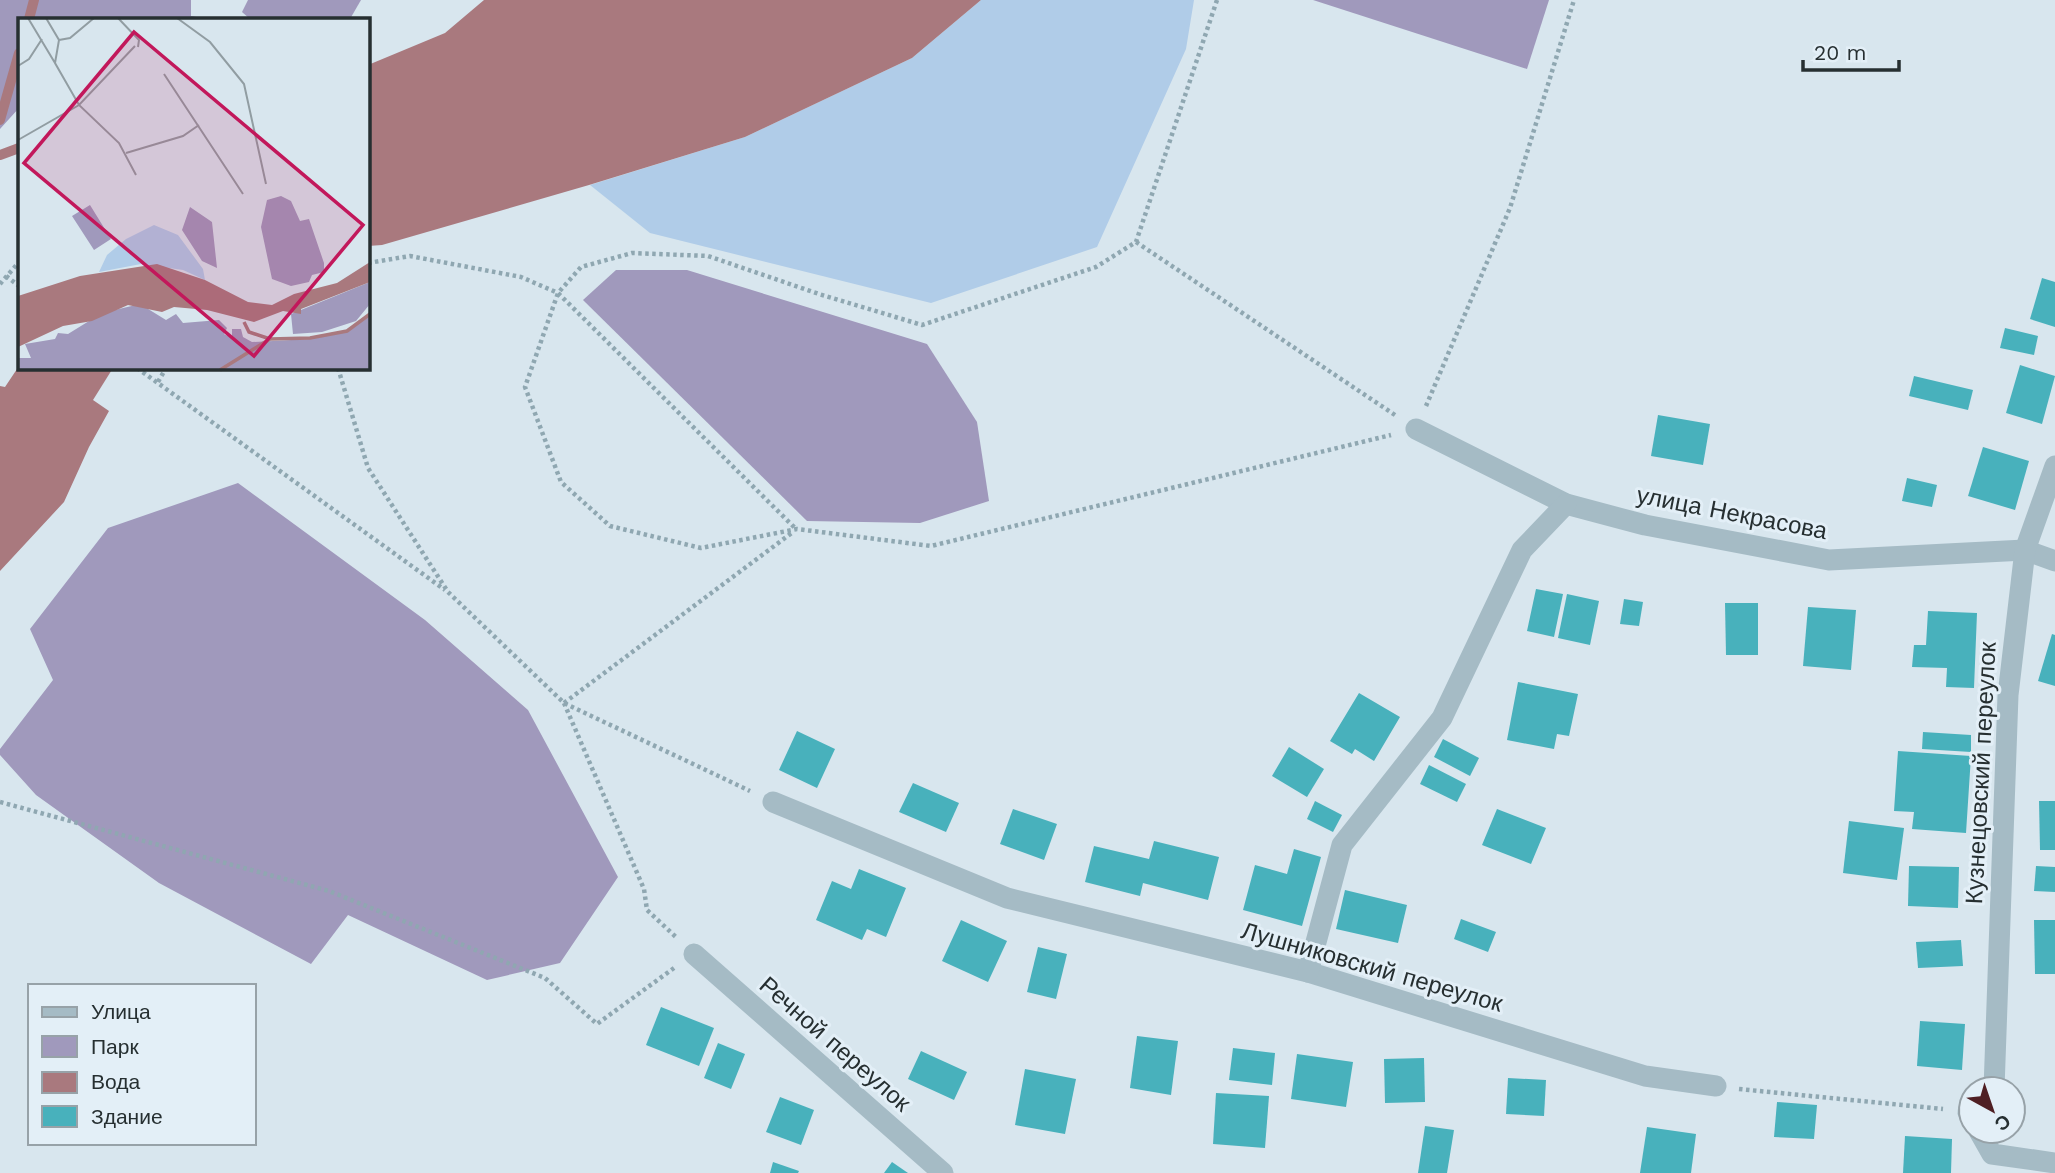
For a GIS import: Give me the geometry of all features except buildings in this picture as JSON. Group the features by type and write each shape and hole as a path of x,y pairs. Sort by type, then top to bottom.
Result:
{"street":[{"name":"улица Некрасова","path":"1416,429 1566,504 1645,525 1829,560 2025,550 2055,561"},
{"name":"Кузнецовский переулок","path":"1994,1075 2008,695 2025,550 2055,466"},
{"path":"1308,972 1342,845 1442,718 1522,550 1566,504"},
{"name":"Лушниковский переулок","path":"773,802 1007,898 1308,972 1645,1076 1716,1086"},
{"name":"Речной переулок","path":"694,954 943,1173"},
{"path":"1987,1145 1992,1154 2055,1163"}],"path":[{"path":"1217,0 1136,242 1096,267 922,325 819,295 708,256 632,253 580,267 558,293 525,387 561,482 610,526 701,548 797,529 932,547 1416,429"},
{"path":"1416,429 1510,208 1574,0"},
{"path":"1136,242 1416,429"},
{"path":"369,263 410,256 521,277 558,293 797,529"},
{"path":"0,284 18,263"},
{"path":"6,276 18,285"},
{"path":"138,369 448,592 564,703 773,802"},
{"path":"158,382 165,369"},
{"path":"338,369 368,468 448,592"},
{"path":"564,703 797,529"},
{"path":"0,802 329,891 545,978 597,1024 694,954 646,910 644,889 564,703"},
{"path":"1716,1086 1957,1113"}],"green space":[{"path":"0,0 191,0 191,16 202,18 18,18 18,109 0,129"},
{"path":"248,0 361,0 351,18 249,18 242,12"},
{"path":"1313,0 1549,0 1527,69"},
{"path":"616,270 687,270 927,344 977,422 989,501 920,523 807,521 583,300"},
{"path":"238,483 425,620 528,710 618,877 560,963 487,980 348,915 311,964 159,883 36,795 0,755 0,749 53,680 30,629 108,528"}],"sand":[{"path":"981,0 1194,0 1186,49 1097,247 931,303 650,233 590,185 745,137 912,58"}],"water":[{"path":"484,0 981,0 912,58 745,137 382,245 369,246 369,65 445,33"},
{"path":"18,368 112,369 93,400 109,411 64,502 0,571 0,386 5,387"}],"waterway":[{"path":"29,18 34,0"},
{"path":"0,120 18,57"},
{"path":"0,155 18,148"}]}
